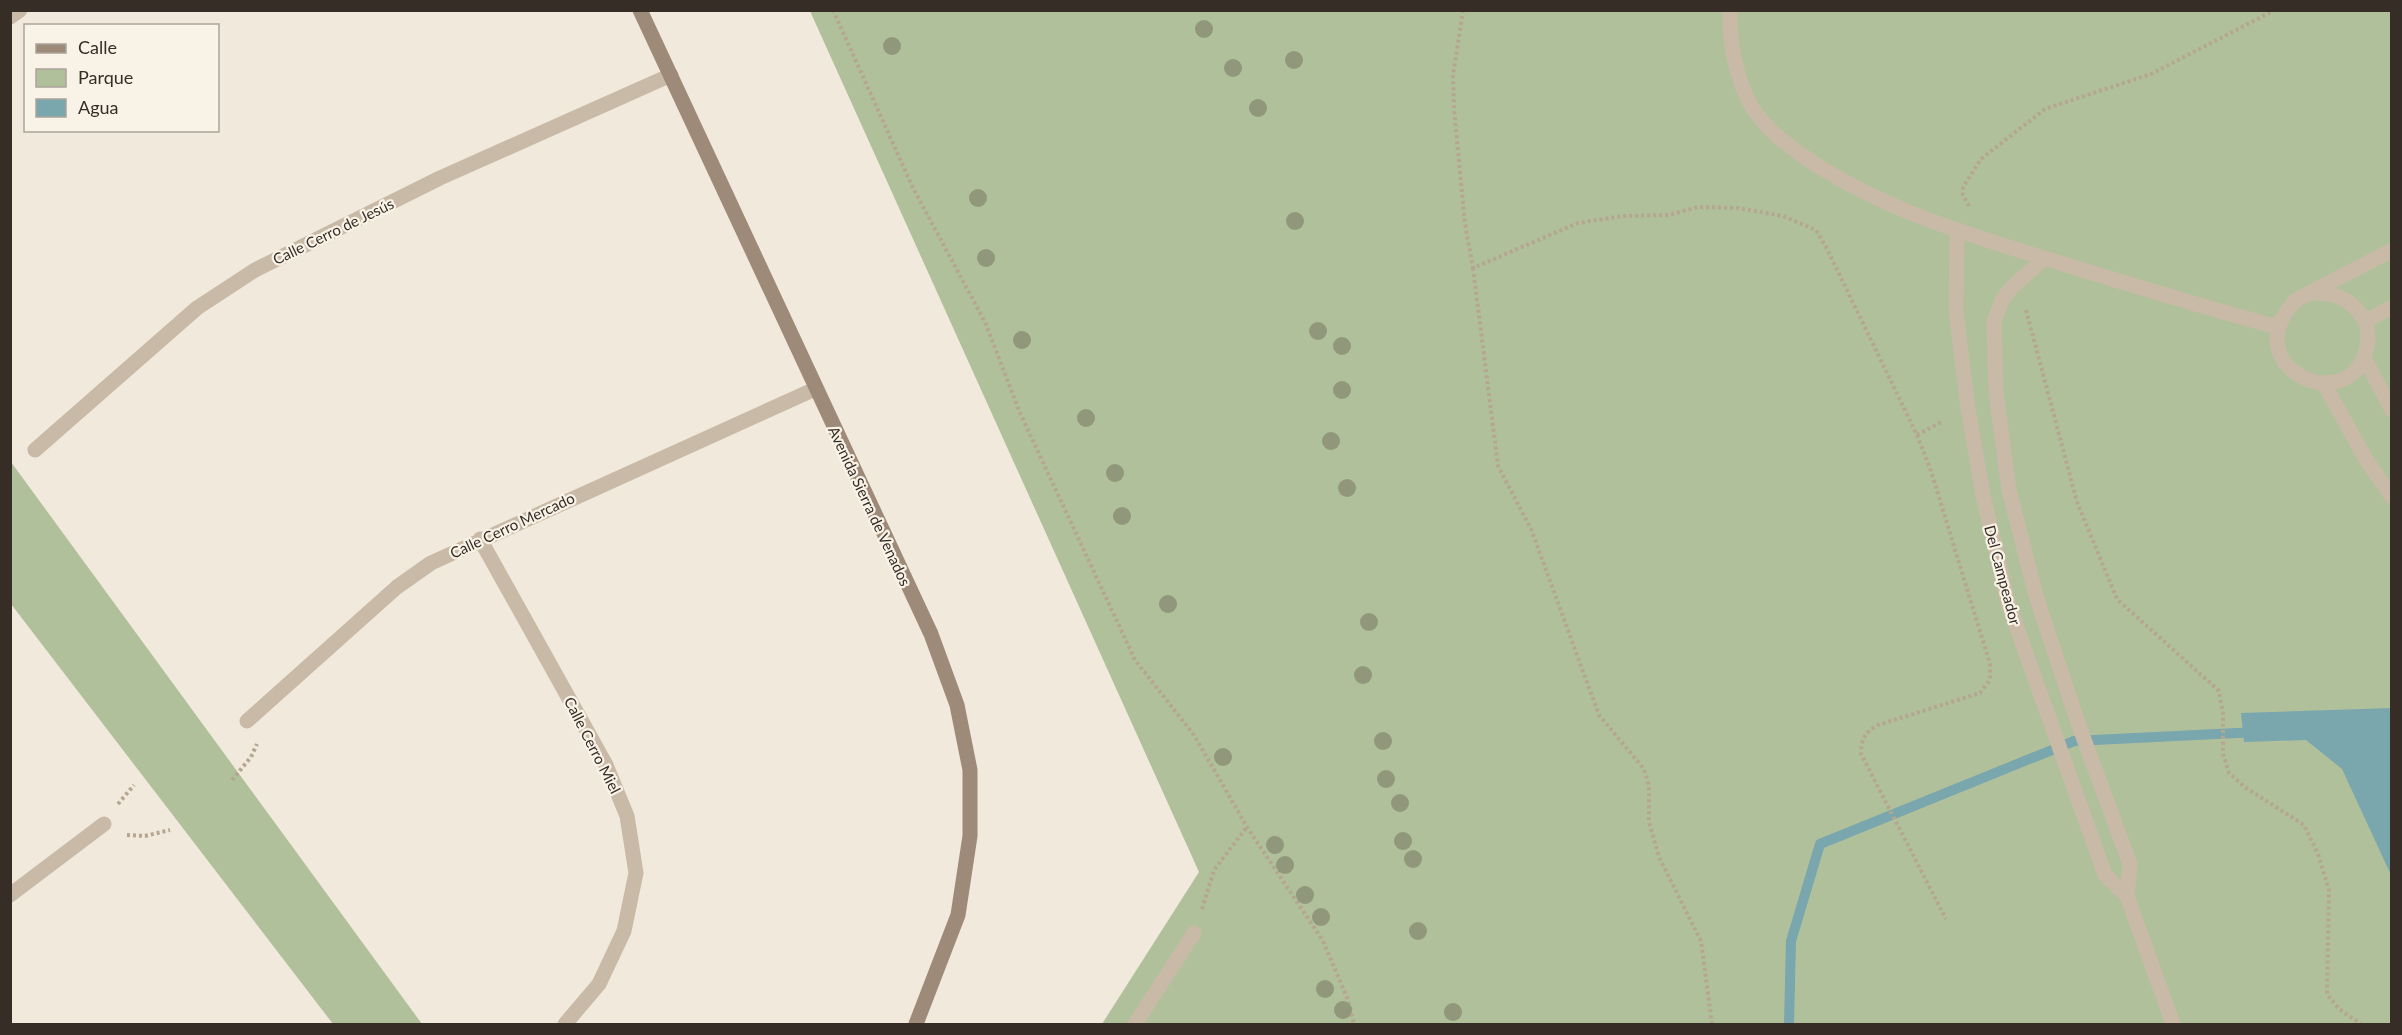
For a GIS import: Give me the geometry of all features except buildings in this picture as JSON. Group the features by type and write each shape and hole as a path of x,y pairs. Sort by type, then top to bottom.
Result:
{"street":[{"path":"10,16 20,10"},
{"name":"Avenida Sierra de Venados","path":"640,10 931,634 957,705 970,770 970,836 958,915 916,1024"},
{"path":"1730,10 1729,27 1739,76 1753,108 1784,143 1848,185 1957,232 2206,308 2278,327"},
{"name":"Calle Cerro de Jesús","path":"35,450 197,309 255,270 440,178 671,75"},
{"name":"Del Campeador","path":"1957,232 1956,311 1968,409 1983,495 2008,603 2105,875 2127,896"},
{"path":"2312,293 2334,293 2353,303 2366,321 2368,343 2364,358 2354,372 2340,380 2324,384 2307,381 2293,373 2282,360 2277,344 2278,327 2285,312 2296,300 2391,250"},
{"name":"Del Campeador","path":"2045,258 2013,286 2002,300 1994,322 1996,393 2008,490 2036,596 2078,723 2130,864 2127,896 2173,1024"},
{"path":"2366,321 2391,308"},
{"path":"2364,358 2391,410"},
{"path":"2324,384 2367,461 2391,497"},
{"name":"Calle Cerro Mercado","path":"247,721 397,587 431,563 815,389"},
{"name":"Calle Cerro Miel","path":"480,539 606,765 627,816 636,873 624,931 599,984 565,1024"},
{"path":"10,895 104,824"},
{"path":"1135,1024 1194,933"}],"path":[{"path":"833,10 913,188 985,322 1020,413 1135,660 1194,735 1247,827 1323,940 1348,1000 1354,1024"},
{"path":"1463,10 1453,76 1454,109 1464,224 1473,268 1498,466 1531,529 1599,715 1644,769 1649,786 1649,822 1659,857 1701,941 1712,1024"},
{"path":"1989,241 1963,195 1965,182 1981,159 2045,109 2151,74 2275,10"},
{"path":"1473,268 1578,223 1595,219 1669,214 1698,207 1723,206 1783,216 1816,230 1859,311 1917,435 1931,471 1989,664 1990,680 1980,693 1878,725 1864,735 1861,754 1912,849 1946,919"},
{"path":"2013,286 2028,314 2034,350 2077,502 2117,599 2219,691 2223,713 2223,754 2229,773 2246,788 2304,825 2319,854 2329,890 2327,994 2339,1009 2361,1024"},
{"path":"232,780 251,757 257,743 256,732 247,721"},
{"path":"104,824 129,836 145,836 170,830"},
{"path":"1194,933 1214,870 1247,827"}],"green space":[{"path":"810,11 2391,11 2391,1024 1102,1024 1199,872"},
{"path":"10,462 422,1024 333,1024 11,604"}],"water":[{"path":"2392,708 2391,875 2342,769 2306,740 2244,742 2241,713"}],"waterway":[{"path":"1789,1024 1791,941 1820,844 2074,741 2257,732"}]}
